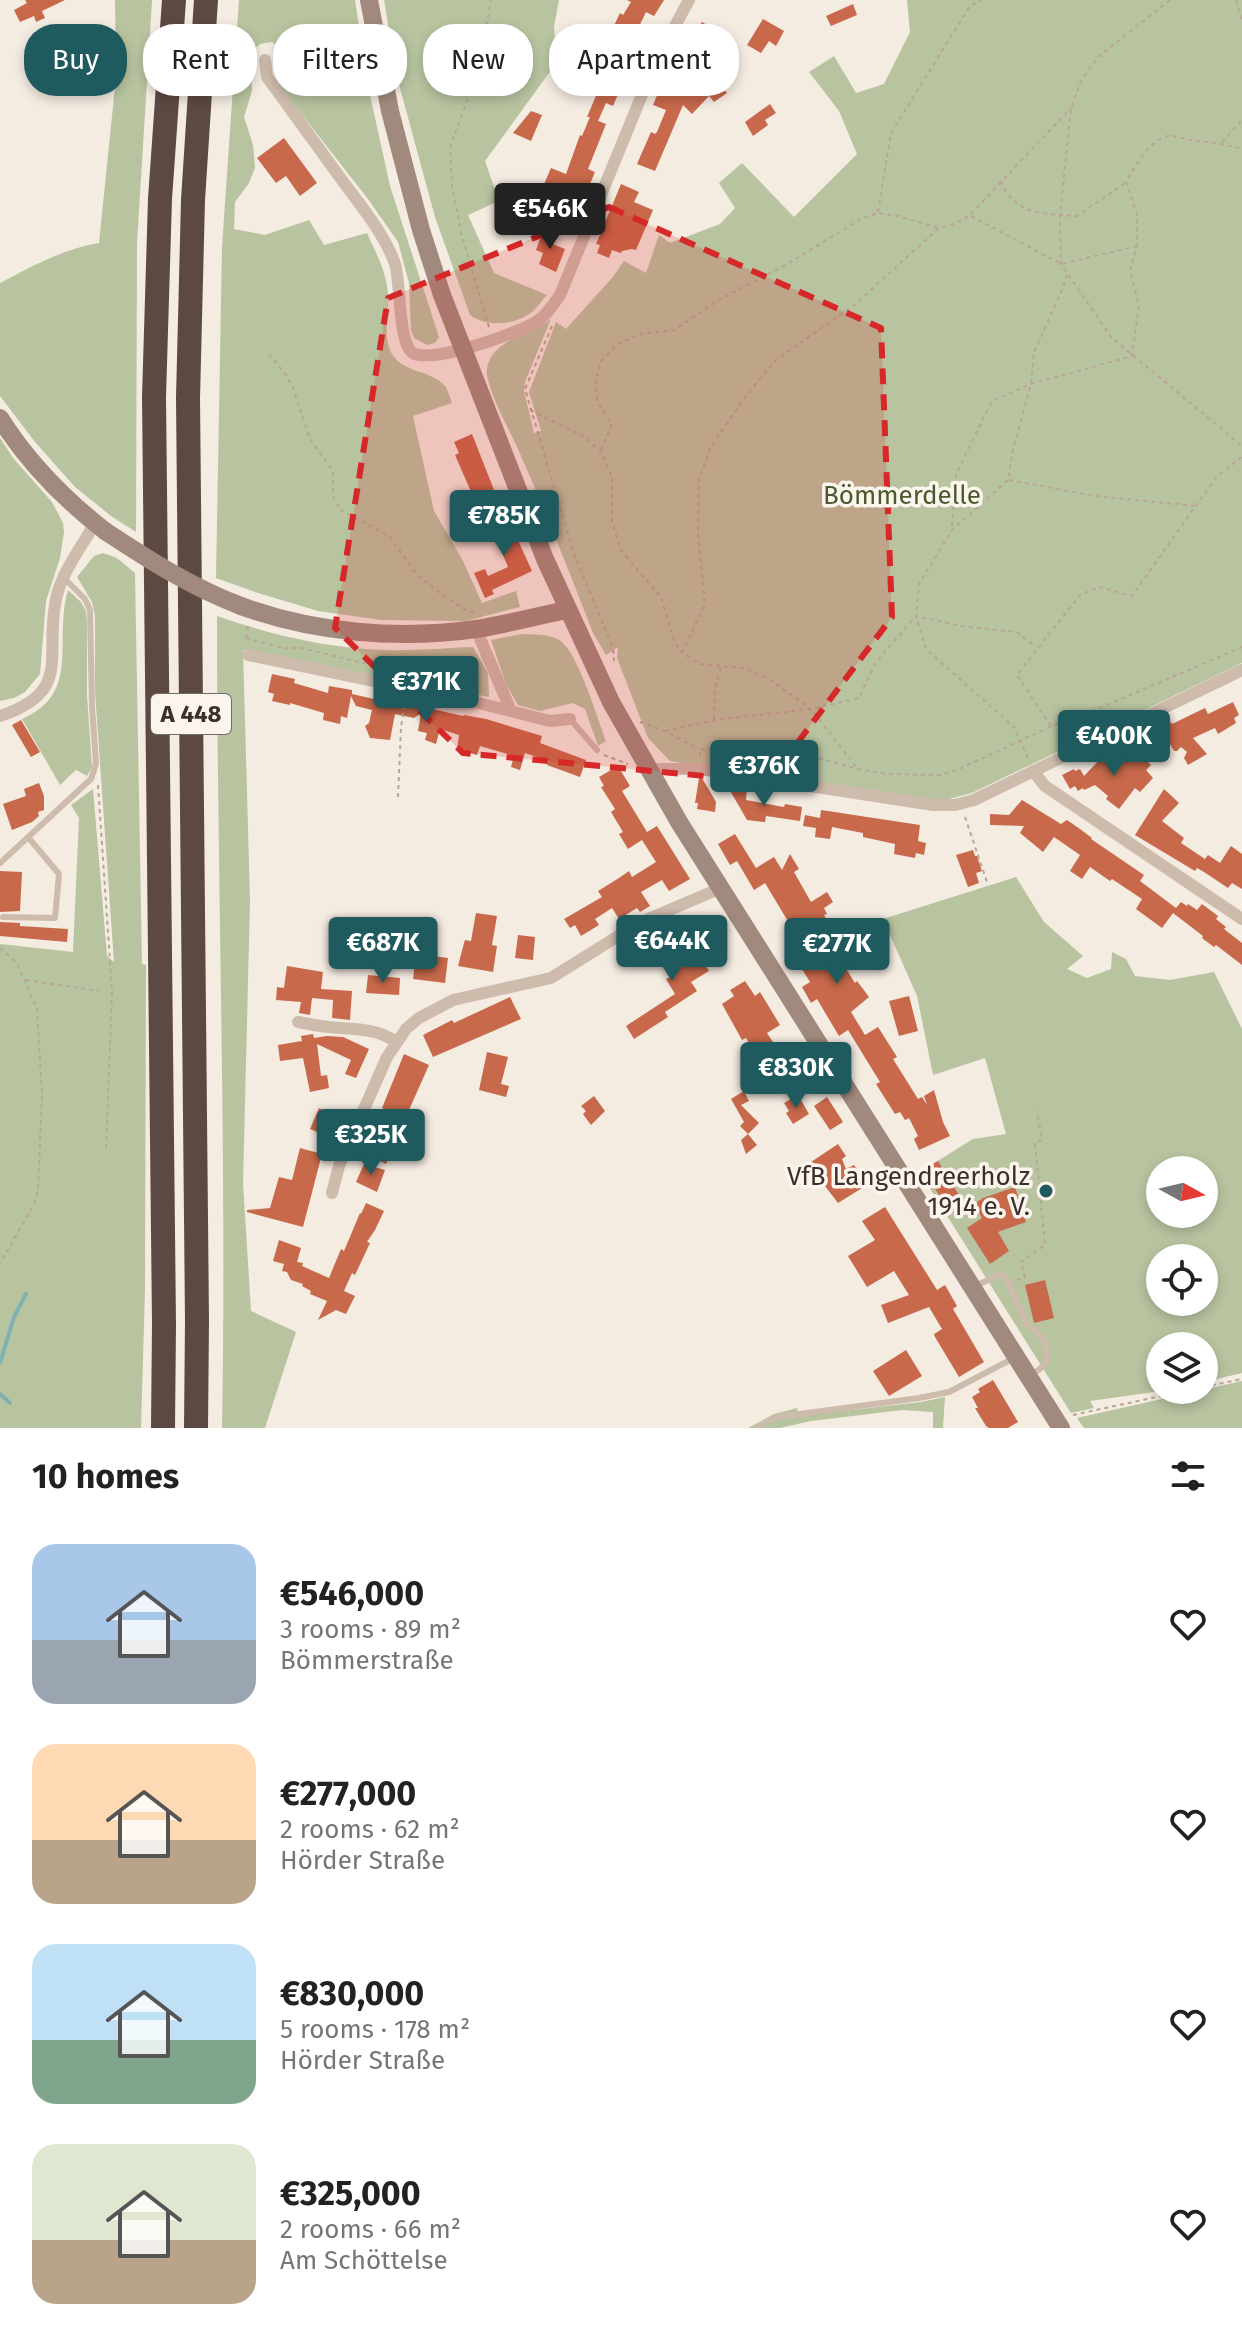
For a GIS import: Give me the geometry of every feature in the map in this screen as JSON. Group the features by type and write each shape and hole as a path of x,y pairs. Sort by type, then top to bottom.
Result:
{"highway":[{"name":"A 448","path":"163,1428 154,397 160,199 174,0"},
{"name":"A 448","path":"196,1428 188,398 193,200 206,0"}],"main road":[{"path":"369,0 390,111 421,230 463,350 567,610 611,702 721,888 1058,1423"},
{"path":"0,418 35,466 100,527 185,582 241,606 294,621 366,632 425,633 480,628 567,610"}],"street":[{"path":"265,60 267,77 370,219 394,261 400,286 402,328 408,348 421,355 463,350 533,324 543,317 560,295 655,63 689,0"},
{"path":"0,716 41,695 52,673 53,615 58,593 64,578 100,527"},
{"path":"480,628 511,711"},
{"path":"248,655 550,721 570,719"},
{"path":"648,769 700,769 933,805 960,804 1242,670"},
{"path":"1033,771 1045,786 1242,919"},
{"path":"332,1193 339,1166 387,1057 406,1029 437,1007 453,1000 551,978 639,923 721,888"},
{"path":"298,1022 368,1029 396,1042"}],"lane":[{"path":"0,863 91,779 96,764 90,610 85,599 64,578"},
{"path":"570,719 597,750"},
{"path":"3,917 55,918 59,874 28,837"},
{"path":"973,1288 1000,1274 1008,1281 1026,1324 1045,1342 1047,1361 1028,1376"},
{"path":"756,1428 771,1419 785,1416 949,1392 1016,1357"}],"path":[{"path":"491,0 479,69 450,147 452,185 461,233 492,340"},
{"path":"877,213 891,133 970,6 981,0"},
{"path":"1170,0 1098,57 1081,81 1071,108 1060,215 1061,264 1111,337 1242,446"},
{"path":"1236,0 1242,21"},
{"path":"682,653 705,604 698,533 699,480 710,448 748,393 776,360 853,306 939,228 970,215 1071,108"},
{"path":"1222,142 1242,120"},
{"path":"1001,181 1005,193 1027,211 1077,216 1126,182 1134,167 1157,140 1170,135 1222,142 1242,149"},
{"path":"1126,182 1137,214 1137,246 1130,271 1139,305 1132,356"},
{"path":"600,451 612,424 597,401 596,379 601,361 618,344 640,334 674,330 719,300 789,263 861,219 877,213 939,228"},
{"path":"970,215 1061,264 1137,246"},
{"path":"1033,771 1014,727 926,649 916,616 919,584 952,530 1008,480 1031,384 1034,352 1067,275"},
{"path":"560,295 555,319 525,389 574,554 613,648 614,661"},
{"path":"269,354 293,388 310,439 333,471 333,496 340,510 389,536 418,576 467,611 480,628 456,699"},
{"path":"952,530 956,474 992,401 1031,384 1132,356"},
{"path":"530,410 585,437 600,451 612,477 612,522 621,550 661,597 674,641 682,653 700,664 744,668 769,679 811,709 858,769"},
{"path":"1052,726 1017,675 1080,595 1100,587 1132,596 1217,476 1242,457"},
{"path":"1008,480 1095,496 1196,506"},
{"path":"916,616 961,626 1017,632 1038,649"},
{"path":"665,731 714,720 811,709 859,698 876,662 916,616"},
{"path":"247,629 246,638 363,663 425,657 467,669"},
{"path":"638,721 700,749 717,750 747,744 778,747 858,769 888,774 940,775 1242,647"},
{"path":"714,720 715,689 721,665"},
{"path":"398,797 401,716 408,689"},
{"path":"700,749 700,769"},
{"path":"597,750 617,762 648,769"},
{"path":"96,764 112,991 106,1149"},
{"path":"960,804 988,885"},
{"path":"0,948 13,959 37,1009 42,1094 38,1190 34,1204 0,1264"},
{"path":"25,980 99,991"},
{"path":"1008,1281 1025,1278 1021,1262 1045,1245 1035,1143 1042,1140 1037,1111"},
{"path":"1218,1384 1242,1379"},
{"path":"1058,1423 1146,1401"}],"highlighted area":[{"path":"609,207 881,328 892,617 768,782 463,753 335,628 388,298"}],"green space":[{"path":"115,0 152,0 151,24 143,24 143,96 146,96 137,243 136,532 75,487 0,396 0,283 60,254 99,243 114,96 127,96 127,24 115,24"},
{"path":"239,0 355,0 359,24 273,24 273,43 257,47 257,24 237,24"},
{"path":"384,0 559,0 555,24 549,24 549,73 533,95 533,24 423,24 423,96 532,96 485,161 499,201 468,215 494,273 547,295 526,316 511,322 493,323 470,315 435,217 402,96 407,96 407,24 388,24"},
{"name":"Bömmerdelle","path":"907,0 1242,0 1242,663 972,793 949,799 919,800 670,761 648,738 617,658 618,647 606,655 593,633 487,374 495,352 551,319 524,391 534,433 541,431 529,392 556,322 566,329 624,261 646,273 659,235 670,243 720,224 735,208 719,183 742,163 794,217 857,154 839,111 809,72 834,56 856,93 884,84 910,32"},
{"path":"232,96 250,96 244,117 253,145 255,168 249,183 235,202 234,229 265,235 309,220 324,245 367,233 386,279 387,338 392,354 403,365 439,381 446,388 452,403 413,416 434,511 462,559 482,603 516,591 520,607 466,621 381,620 318,611 216,578 222,247"},
{"path":"287,96 370,96 390,186 439,337 435,343 427,345 414,338 409,283 398,242"},
{"path":"0,438 52,502 63,523 64,532 60,558 46,601 40,674 25,692 0,701"},
{"path":"103,553 117,558 135,573 142,964 146,965 145,1290 141,1428 0,1428 0,944 73,952 79,818 71,805 93,789 107,956 114,962 95,692 95,616 92,602 77,577 94,556"},
{"path":"68,590 86,611 92,767 87,776 76,770 60,785 22,719 41,708 59,680"},
{"path":"217,616 279,635 343,647 397,650 473,647 488,673 489,697 243,650 250,900 243,1184 251,1311 296,1332 265,1428 222,1428"},
{"path":"522,634 549,636 563,643 582,675 606,741 598,746 585,709 573,703 540,711 518,705 506,684 491,640"},
{"name":"VfB Langendreerholz 1914 e. V.","path":"1016,877 1044,922 1083,956 1067,969 1087,978 1111,969 1112,952 1126,959 1135,976 1170,980 1214,972 1242,1029 1242,1373 1218,1379 1218,1332 1146,1332 1146,1393 1090,1401 1094,1408 1071,1413 922,1176 923,1170 973,1139 1006,1134 985,1058 933,1075 917,996 883,919"},
{"path":"1242,1381 1242,1428 1084,1428 1077,1418 1146,1403 1218,1404 1218,1386"},
{"path":"945,1397 943,1428 933,1428 933,1412 902,1410 811,1421 780,1428 748,1428 774,1414 797,1408 799,1416"}],"building":[{"path":"25,0 65,0 42,11 45,18 36,22 34,16 20,22 14,10 27,3"},
{"path":"627,0 664,0 654,16 646,12 640,24 615,24 631,2"},
{"path":"853,4 857,15 831,26 826,16"},
{"path":"763,19 784,31 776,46 769,41 761,53 747,45"},
{"path":"596,96 617,96 613,106 606,103 598,121 606,124 588,169 595,172 573,225 556,218 560,207 538,198 551,168 566,174"},
{"path":"657,96 709,96 692,114 683,105 655,171 637,164 651,132 657,132 666,110 653,105"},
{"path":"709,96 723,96 714,102"},
{"path":"770,104 776,113 765,120 768,125 753,136 745,122"},
{"path":"531,111 542,115 531,141 513,133"},
{"path":"284,138 317,183 300,196 286,176 276,183 257,158"},
{"path":"621,184 639,192 634,202 653,210 636,250 621,253 612,250 609,258 597,253 600,245 596,244"},
{"path":"545,226 555,230 550,243 565,249 556,272 539,264 543,253 536,250"},
{"path":"472,434 496,495 485,499 482,490 472,494 455,455 459,453 454,442"},
{"path":"506,514 532,571 492,590 494,594 485,598 474,573 485,569 488,576 508,567 489,522"},
{"path":"272,674 295,679 294,683 328,693 329,686 352,690 352,694 374,699 375,696 486,719 542,736 540,743 586,760 580,777 525,753 520,770 511,767 514,756 480,746 477,755 457,749 459,735 440,729 436,744 425,740 427,733 418,731 421,713 414,718 395,714 390,740 370,738 365,726 369,723 372,710 356,706 351,696 347,718 341,716 340,724 323,720 324,713 272,701 274,694 268,692"},
{"path":"1233,702 1239,715 1234,718 1236,723 1218,734 1215,728 1193,738 1207,754 1188,765 1184,758 1187,752 1181,747 1174,751 1170,744 1154,753 1152,734 1171,722 1205,708 1208,714"},
{"path":"21,720 40,752 31,757 12,725"},
{"path":"1135,749 1151,765 1146,770 1153,778 1140,792 1135,788 1119,809 1095,785 1078,791 1075,786 1070,789 1062,775 1080,769 1084,776 1104,755 1117,767"},
{"path":"618,766 630,786 622,791 647,832 657,826 690,879 669,891 662,880 641,892 650,906 640,912 637,908 619,919 612,908 595,919 599,925 581,936 575,925 570,928 564,919 602,897 598,891 629,871 632,877 656,862 642,840 628,849 619,834 623,832 611,812 615,809 601,787 604,786 599,777"},
{"path":"699,778 702,778 716,802 715,812 697,809"},
{"path":"39,783 44,796 44,810 38,812 39,816 32,822 12,830 3,804 26,796 24,789"},
{"path":"728,787 747,789 746,800 802,807 800,821 766,816 765,822 747,820"},
{"path":"1164,789 1179,803 1162,821 1184,838 1181,843 1205,859 1208,855 1220,863 1231,846 1242,854 1242,889 1232,883 1228,888 1135,835"},
{"path":"1022,800 1061,824 1067,820 1080,829 1144,875 1140,881 1176,908 1181,902 1197,910 1202,904 1218,916 1216,919 1226,927 1224,929 1242,943 1242,965 1202,938 1173,913 1162,928 1136,909 1142,899 1112,879 1110,881 1090,867 1082,879 1070,871 1080,855 1054,837 1043,852 1020,833 1024,826 990,825 990,814 1009,815"},
{"path":"821,810 920,825 918,841 926,843 924,855 916,853 915,858 894,854 895,844 832,827 830,839 815,837 816,828 803,826 805,815 820,818"},
{"path":"735,834 756,868 774,857 782,870 790,854 799,869 794,872 811,902 827,892 833,902 824,908 827,914 824,915 837,936 833,939 847,960 843,964 869,997 851,1012 865,1035 878,1027 897,1057 893,1059 918,1099 922,1097 927,1105 924,1096 934,1090 950,1136 919,1150 914,1139 918,1136 909,1118 905,1120 900,1112 895,1114 876,1084 880,1082 848,1030 839,1036 817,999 811,1003 802,987 810,982 787,945 798,938 765,883 754,890 737,861 730,865 718,844"},
{"path":"973,850 982,871 976,873 979,883 968,887 956,855"},
{"path":"0,871 22,872 20,911 0,912"},
{"path":"476,913 497,916 492,945 497,946 493,972 458,966 465,940 471,941"},
{"path":"0,922 68,929 67,942 0,936"},
{"path":"682,929 690,941 684,945 694,963 701,959 709,971 691,982 697,991 665,1012 668,1017 634,1039 626,1026 675,994 666,979 677,973 659,943"},
{"path":"366,935 402,937 401,948 365,945"},
{"path":"518,935 535,937 533,960 515,958"},
{"path":"416,954 448,958 445,983 413,979"},
{"path":"287,966 323,972 321,989 352,991 350,1020 332,1018 333,1000 312,998 310,1015 299,1013 301,1002 276,1000 277,987 284,988"},
{"path":"368,975 400,978 399,995 366,993"},
{"path":"745,981 755,996 760,992 780,1025 767,1033 777,1048 763,1057 790,1063 786,1083 745,1074 748,1060 757,1056 746,1038 742,1040 722,1004 734,996 730,990"},
{"path":"909,996 918,1031 899,1036 889,1001"},
{"path":"510,997 521,1019 433,1057 423,1035"},
{"path":"313,1034 314,1038 343,1037 369,1049 356,1078 345,1074 351,1060 317,1044 321,1076 327,1075 329,1088 310,1092 303,1058 280,1061 278,1045 302,1041 301,1036"},
{"path":"487,1052 508,1057 501,1084 509,1086 506,1097 479,1090"},
{"path":"404,1054 429,1065 405,1119 382,1108"},
{"path":"744,1091 749,1101 741,1105 759,1123 748,1134 740,1126 744,1122 731,1099"},
{"path":"798,1095 809,1114 793,1124 784,1103"},
{"path":"594,1096 605,1111 591,1125 581,1106"},
{"path":"827,1097 843,1122 830,1130 814,1106"},
{"path":"319,1108 338,1117 327,1136 310,1129"},
{"path":"378,1119 399,1135 386,1164 363,1153"},
{"path":"748,1134 757,1145 746,1154 741,1140"},
{"path":"838,1144 846,1156 842,1159 846,1169 854,1165 867,1185 838,1203 808,1164"},
{"path":"300,1148 322,1154 303,1227 247,1212 270,1208 279,1177 292,1180"},
{"path":"938,1161 964,1203 950,1212 923,1170"},
{"path":"364,1164 385,1170 377,1192 356,1182"},
{"path":"1015,1187 1026,1222 998,1232 1009,1251 990,1264 967,1228 982,1218 974,1204"},
{"path":"366,1203 384,1211 367,1242 370,1243 355,1275 352,1273 344,1291 355,1296 346,1314 336,1310 318,1320 327,1301 310,1294 311,1291 303,1284 291,1280 287,1272 282,1271 284,1264 273,1261 279,1240 301,1248 297,1262 329,1278"},
{"path":"885,1207 937,1290 945,1285 957,1306 953,1309 984,1362 959,1377 935,1337 934,1334 942,1329 929,1307 888,1323 881,1305 909,1295 894,1271 867,1287 848,1256 875,1240 862,1221"},
{"name":"VfB Langendreerholz 1914 e. V.","path":"1045,1280 1054,1318 1034,1323 1025,1285"},
{"path":"906,1350 922,1376 889,1396 873,1371"},
{"path":"993,1380 1018,1422 1008,1428 989,1428 975,1408 978,1408 972,1397 980,1392 978,1389"}],"waterway":[{"path":"0,1363 14,1317 26,1294"},
{"path":"0,1394 10,1403"}],"place":[{"name":"VfB Langendreerholz 1914 e. V.","path":"1046,1191"}]}
